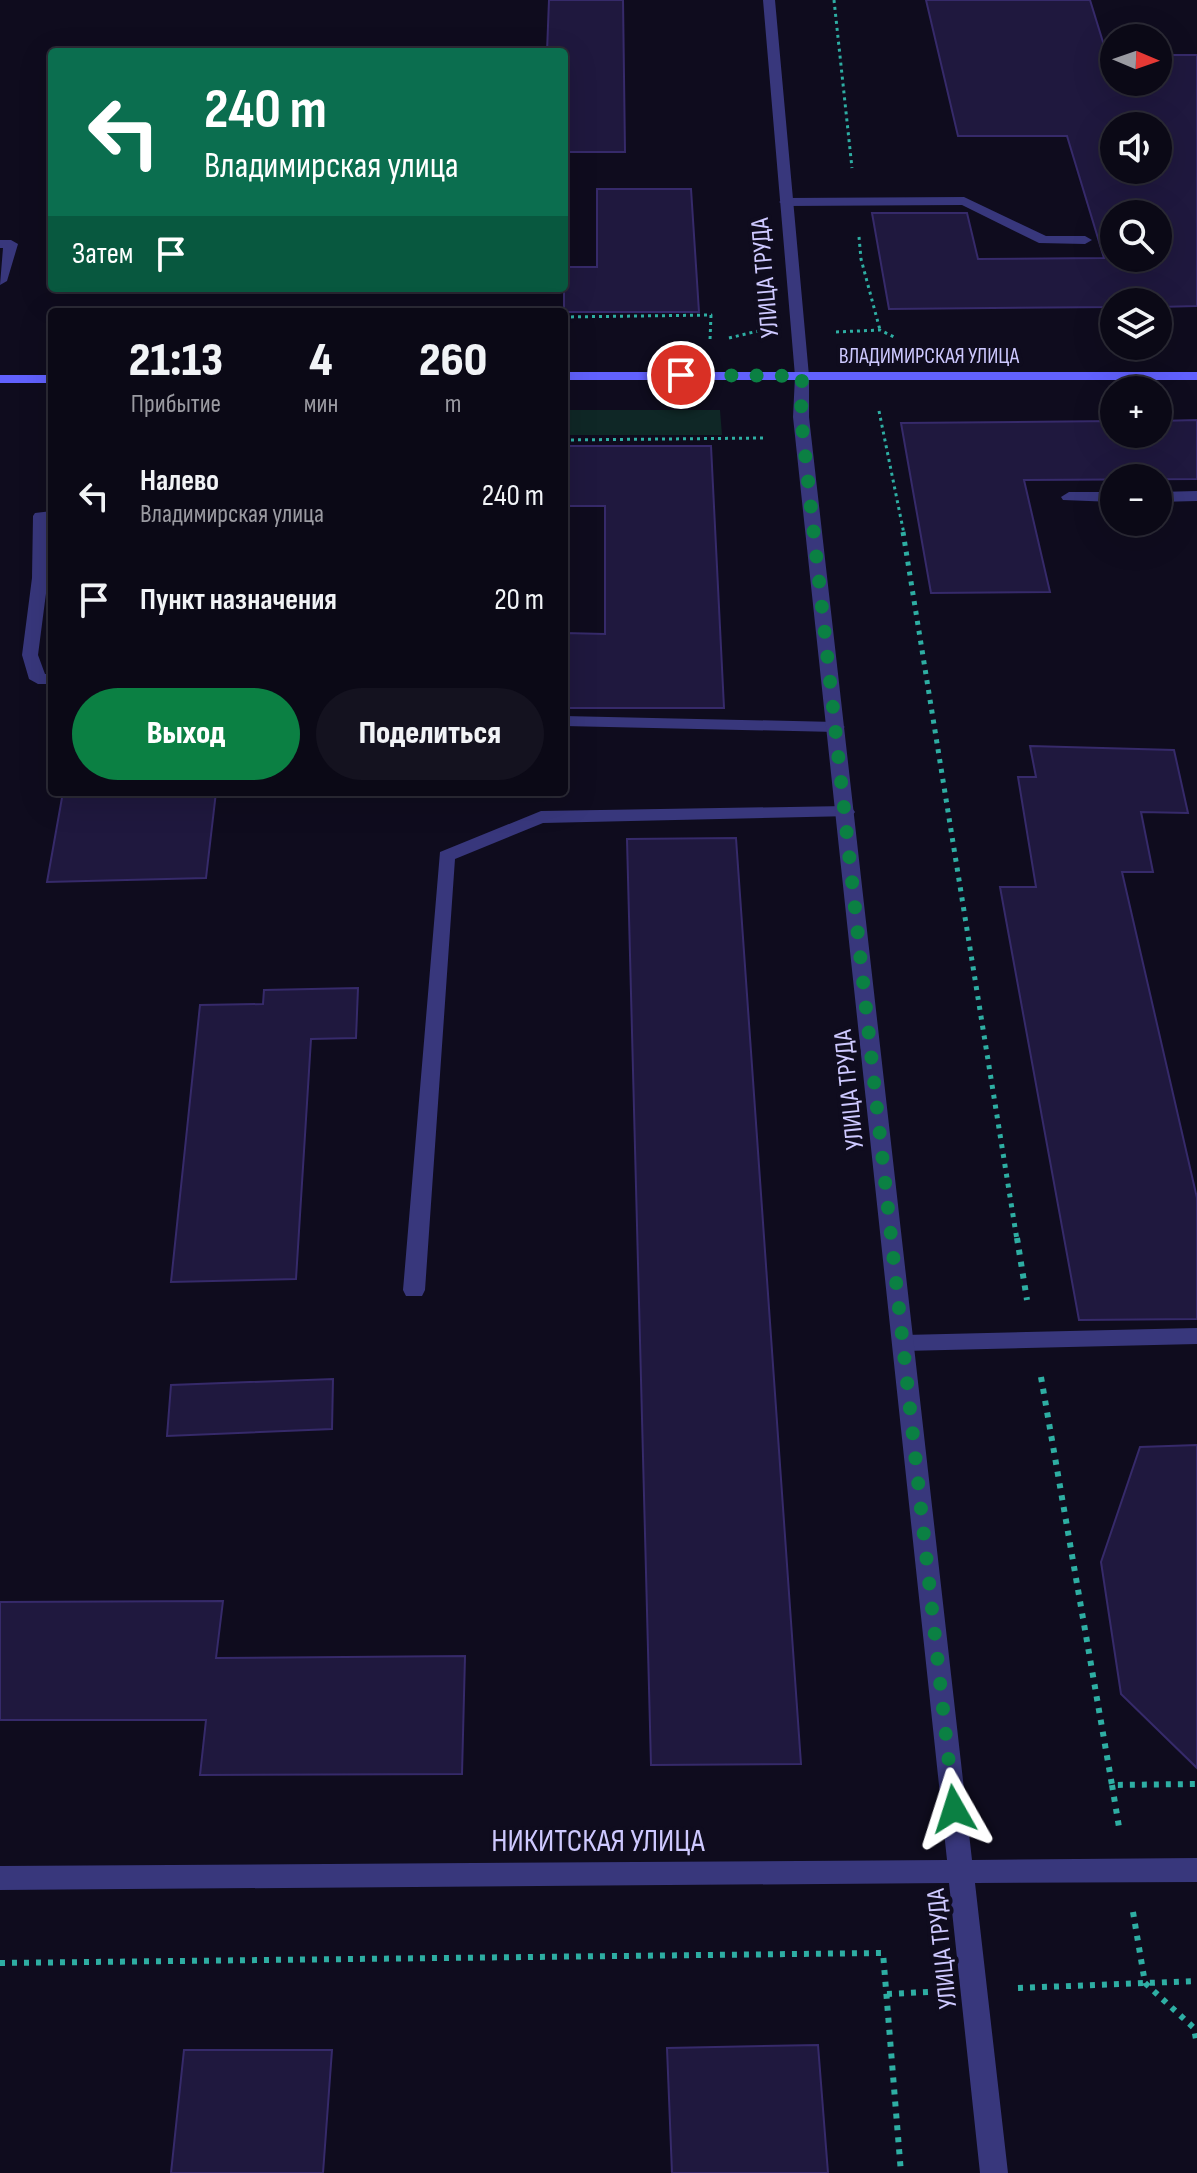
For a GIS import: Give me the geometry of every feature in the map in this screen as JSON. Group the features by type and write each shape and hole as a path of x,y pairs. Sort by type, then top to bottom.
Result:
{"main road":[{"name":"ВЛАДИМИРСКАЯ УЛИЦА","path":"568,376 1197,376"},
{"path":"0,379 48,379"}],"street":[{"name":"УЛИЦА ТРУДА","path":"769,0 802,376 801,417 994,2173"},
{"path":"786,202 964,201 1044,240 1085,240"},
{"path":"0,244 11,244 0,281"},
{"path":"1172,497 1197,496"},
{"path":"1069,497 1100,497"},
{"path":"48,516 41,516 40,578 30,655 38,679 48,679"},
{"path":"568,721 836,727"},
{"path":"414,1290 446,856 541,817 846,812"},
{"path":"904,1343 1197,1336"},
{"name":"НИКИТСКАЯ УЛИЦА","path":"0,1878 1197,1870"}],"path":[{"path":"568,317 711,315 710,342"},
{"path":"878,404 903,530 952,829"},
{"path":"568,440 766,438"},
{"path":"0,1963 883,1953 901,2173"},
{"path":"887,1994 1197,1981"},
{"path":"1145,1983 1194,2028 1197,2045"}],"green space":[{"path":"568,410 720,410 722,435 568,435"}],"building":[{"path":"549,0 623,0 625,152 568,152 568,48 547,48"},
{"path":"926,0 1090,0 1100,32 1100,96 1172,96 1172,55 1197,55 1197,306 1172,307 1172,288 1100,288 1100,307 889,309 872,213 967,213 978,259 1100,258 1100,272 1172,272 1172,200 1100,200 1100,245 1067,136 958,136"},
{"path":"597,189 691,189 699,312 568,312 568,308 564,308 564,292 568,292 568,267 597,267"},
{"path":"1197,420 1197,479 1172,479 1172,464 1100,464 1100,480 1024,480 1050,592 931,593 901,423 1100,421 1100,448 1172,448 1172,421"},
{"path":"568,446 711,446 724,708 568,708 568,633 605,634 605,506 568,506"},
{"path":"1030,746 1174,750 1188,813 1141,812 1153,872 1122,872 1197,1198 1197,1319 1079,1320 1000,887 1036,887 1018,777 1036,777"},
{"path":"62,796 216,796 206,878 47,882"},
{"path":"736,838 801,1764 651,1765 627,839"},
{"path":"358,988 356,1038 311,1039 296,1279 171,1282 200,1005 263,1004 264,990"},
{"path":"333,1379 332,1429 167,1436 171,1385"},
{"path":"1197,1445 1197,1768 1121,1694 1101,1562 1140,1447"},
{"path":"223,1601 216,1658 465,1656 462,1774 200,1775 206,1720 0,1720 0,1602"},
{"path":"818,2045 828,2173 672,2173 667,2048"},
{"path":"184,2050 332,2050 323,2173 171,2173"}],"route":[{"path":"681,375 802,376 801,417 954,1809"}]}
